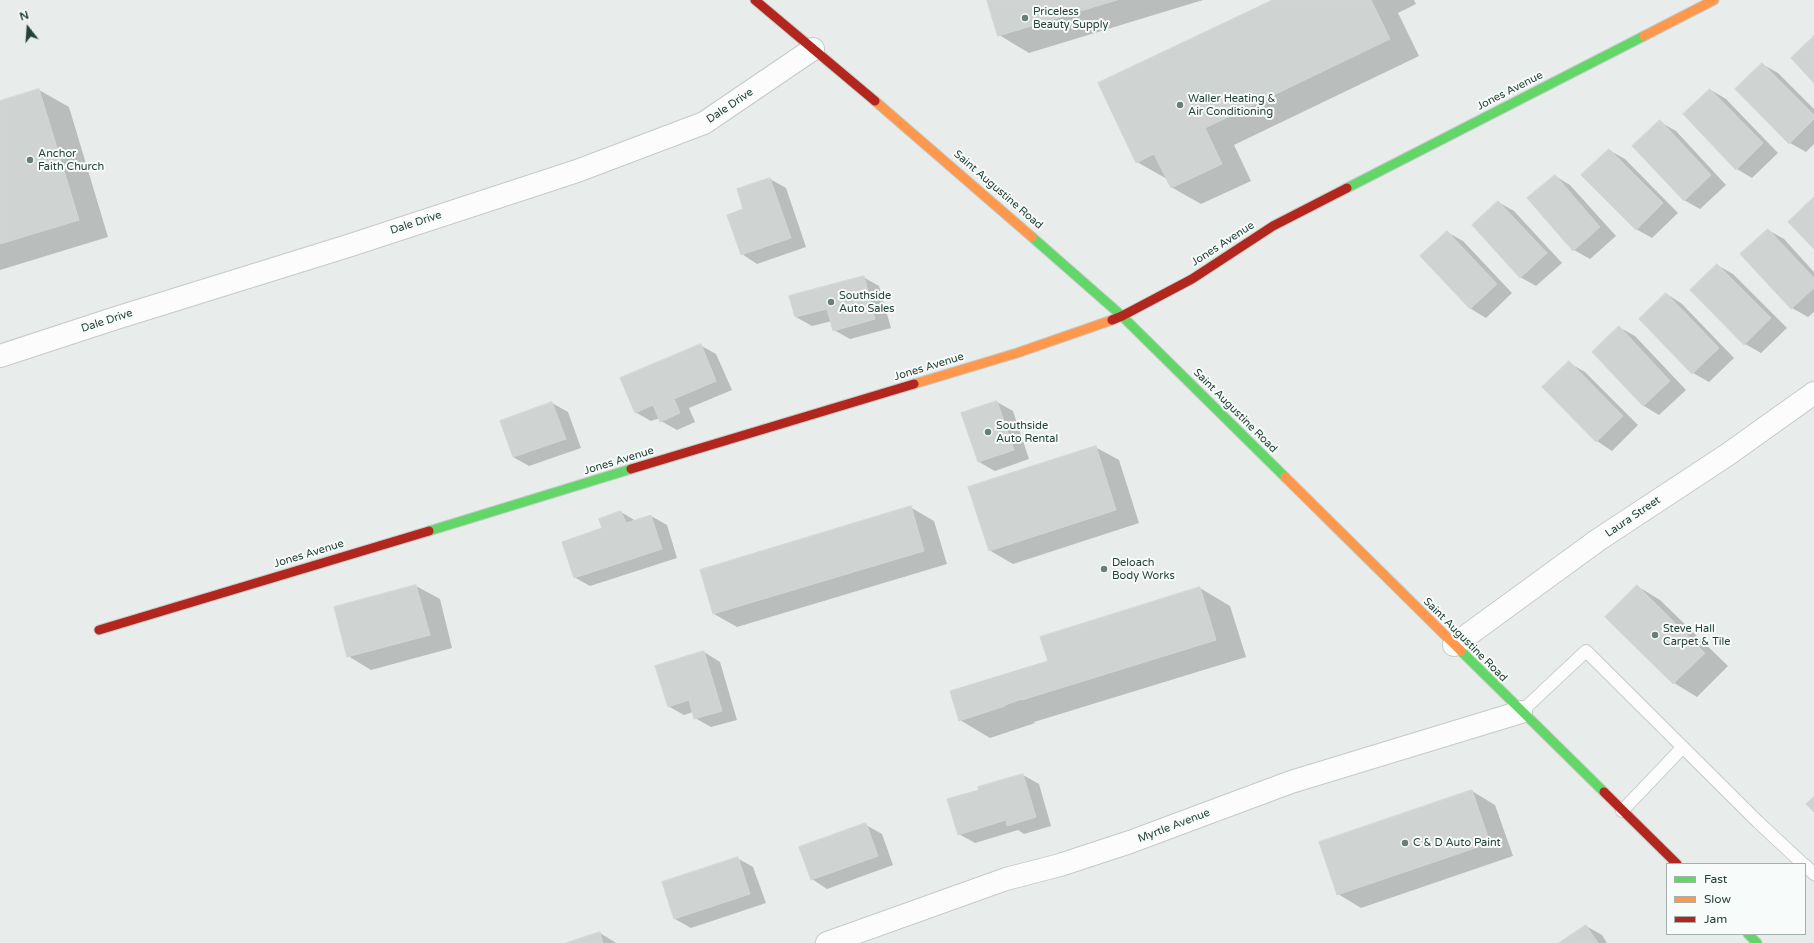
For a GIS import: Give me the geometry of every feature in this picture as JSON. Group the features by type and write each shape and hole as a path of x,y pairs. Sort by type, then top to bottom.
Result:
{"street":[{"name":"Saint Augustine Road","path":"755,0 782,21 813,49 978,188 1122,316 1521,712 1676,863"},
{"name":"Jones Avenue","path":"99,630 1017,353 1122,316 1192,279 1273,226 1714,0"},
{"name":"Dale Drive","path":"0,356 577,171 704,124 813,49"},
{"name":"Laura Street","path":"1454,645 1598,540 1727,455 1814,393"},
{"name":"Myrtle Avenue","path":"827,943 1006,879 1060,865 1130,842 1291,782 1521,712"},
{"path":"1749,935 1757,943"}],"lane":[{"path":"1521,712 1586,651 1758,822 1802,863"},
{"path":"1622,811 1683,747"}],"building":[{"name":"Priceless Beauty Supply","path":"987,0 1117,0 998,36"},
{"name":"Waller Heating & Air Conditioning","path":"1273,0 1371,0 1390,39 1205,128 1222,164 1171,188 1154,154 1136,163 1098,83"},
{"path":"1814,36 1814,83 1791,58"},
{"path":"1762,63 1814,115 1814,119 1789,144 1735,89"},
{"name":"Anchor Faith Church","path":"39,89 79,220 0,244 0,101"},
{"path":"1710,89 1763,143 1736,170 1683,114"},
{"path":"1660,120 1711,175 1684,201 1632,146"},
{"path":"1609,149 1663,203 1636,230 1581,175"},
{"path":"1555,175 1600,227 1573,251 1527,198"},
{"path":"770,178 791,238 741,255 727,215 743,209 737,189"},
{"path":"1814,197 1814,249 1788,222"},
{"path":"1498,201 1547,253 1520,278 1472,225"},
{"path":"1768,229 1814,278 1814,288 1791,309 1740,254"},
{"path":"1447,231 1497,284 1470,309 1420,256"},
{"path":"1717,264 1771,318 1744,345 1690,290"},
{"name":"Southside Auto Sales","path":"864,276 875,319 833,331 827,309 795,317 789,296"},
{"path":"1666,293 1719,348 1692,374 1639,319"},
{"path":"1619,326 1670,381 1643,406 1592,352"},
{"path":"701,344 716,381 674,399 680,413 660,422 653,405 635,413 620,378"},
{"path":"1569,361 1623,416 1596,442 1542,387"},
{"name":"Southside Auto Rental","path":"997,401 1014,450 978,462 961,413"},
{"path":"552,402 566,439 513,457 500,421"},
{"path":"1096,446 1116,510 989,551 968,487"},
{"path":"911,506 924,551 713,614 700,570"},
{"path":"621,511 626,523 651,515 662,549 574,578 562,542 602,528 599,519"},
{"path":"416,585 430,635 347,657 334,607"},
{"name":"Steve Hall Carpet & Tile","path":"1637,585 1705,653 1673,684 1605,617"},
{"path":"1200,587 1216,640 1022,699 959,721 950,691 1048,661 1040,637"},
{"path":"704,651 722,711 694,719 689,700 668,707 655,666"},
{"path":"1023,774 1036,817 1007,826 1006,820 958,835 947,799 979,790 978,787"},
{"name":"C & D Auto Paint","path":"1472,790 1490,843 1337,895 1319,842"},
{"path":"1814,797 1814,812 1806,804"},
{"path":"866,823 878,856 811,880 799,847"},
{"path":"738,857 750,894 674,919 662,882"},
{"path":"1586,925 1598,943 1559,943"},
{"path":"600,932 603,943 566,943"}],"traffic: fast":[{"path":"1347,188 1644,36"},
{"path":"1032,237 1122,316 1285,477"},
{"path":"429,531 631,469"},
{"path":"1461,651 1604,792"},
{"path":"1749,935 1757,943"}],"traffic: slow":[{"path":"1644,36 1714,0"},
{"path":"875,101 1032,237"},
{"path":"914,384 1017,353 1112,320"},
{"path":"1285,477 1461,651"}],"traffic: jam":[{"path":"755,0 875,101"},
{"path":"1112,320 1192,279 1273,226 1347,188"},
{"path":"631,469 914,384"},
{"path":"99,630 429,531"},
{"path":"1604,792 1676,863"}],"place":[{"name":"Priceless Beauty Supply","path":"1025,18"},
{"name":"Waller Heating & Air Conditioning","path":"1180,105"},
{"name":"Anchor Faith Church","path":"30,160"},
{"name":"Southside Auto Sales","path":"831,302"},
{"name":"Southside Auto Rental","path":"988,432"},
{"name":"Deloach Body Works","path":"1104,569"},
{"name":"Steve Hall Carpet & Tile","path":"1655,635"},
{"name":"C & D Auto Paint","path":"1405,843"}]}
